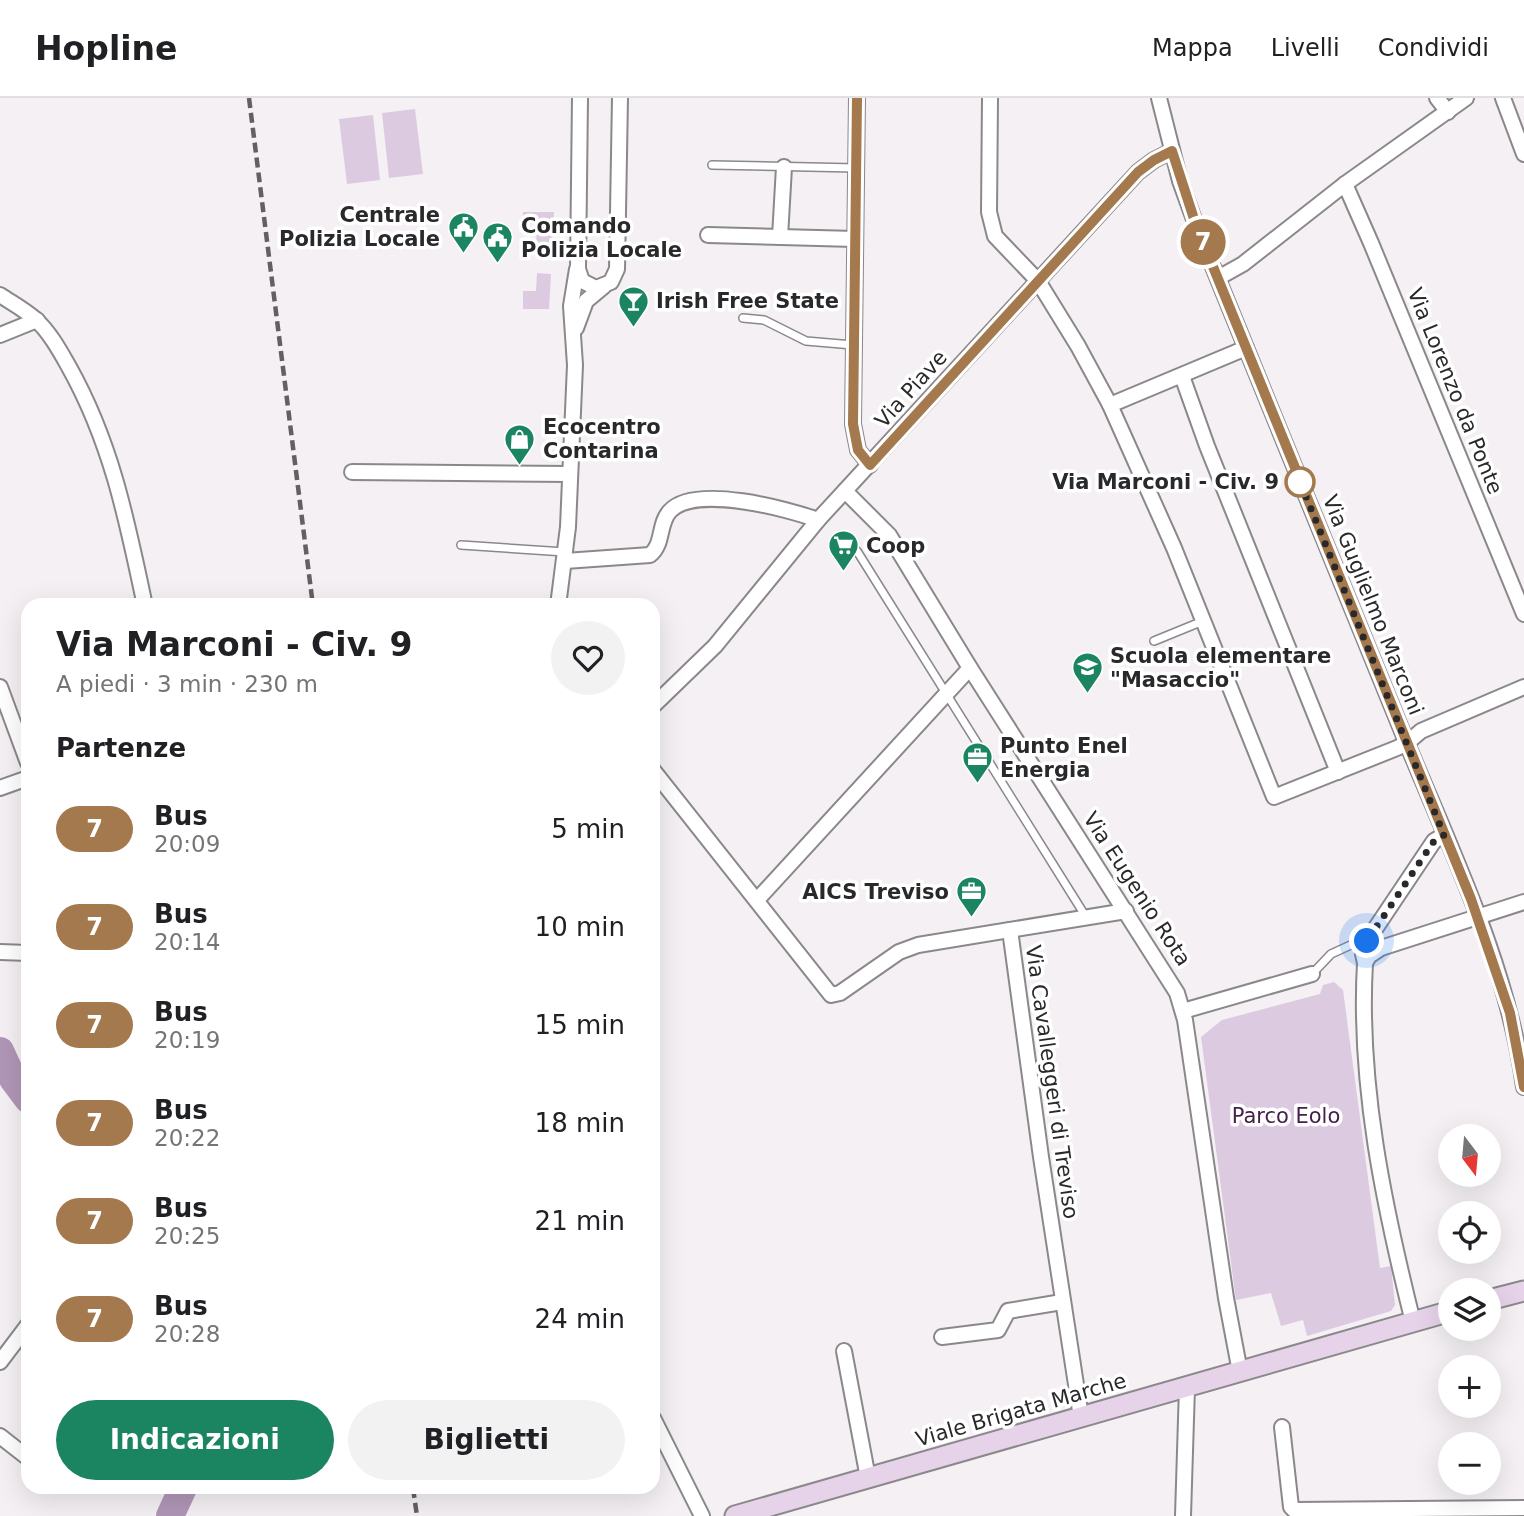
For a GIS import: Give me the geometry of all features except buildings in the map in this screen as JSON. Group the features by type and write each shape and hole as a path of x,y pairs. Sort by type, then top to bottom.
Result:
{"street":[{"path":"580,98 579,276 584,283 596,288 604,286"},
{"path":"574,336 586,301 613,280 617,270 620,98"},
{"path":"857,98 854,434 858,450 870,465"},
{"path":"990,98 989,212 992,229 999,242 1038,281 1110,405 1174,548 1274,797 1407,743 1421,731 1524,687"},
{"path":"1159,98 1172,151"},
{"path":"1437,98 1448,112"},
{"path":"1218,278 1243,264 1345,184 1466,98"},
{"path":"1503,98 1524,154"},
{"name":"Via Piave","path":"660,699 715,646 818,520 1138,172 1172,151"},
{"name":"Via Guglielmo Marconi","path":"1172,151 1196,225 1477,917 1510,1013 1524,1087"},
{"path":"780,237 785,167"},
{"name":"Via Lorenzo da Ponte","path":"1345,184 1524,614"},
{"path":"708,235 855,239"},
{"path":"559,598 565,557 570,474 574,336 571,306 578,266"},
{"path":"0,295 37,320 76,380 99,430 120,489 143,598"},
{"path":"0,335 37,320"},
{"path":"1110,405 1246,348"},
{"path":"1182,376 1216,470 1338,772"},
{"path":"352,472 570,474"},
{"name":"Via Eugenio Rota","path":"845,491 889,535 970,668 1172,984 1183,1011 1240,1372"},
{"path":"565,557 650,555 656,550 663,524 672,509 701,500 734,501 787,509 818,520"},
{"path":"757,900 970,668"},
{"path":"0,687 21,744"},
{"name":"Via Cavalleggeri di Treviso","path":"660,779 831,995 841,993 909,948 1010,930 1062,1302 1081,1417"},
{"path":"0,788 21,780"},
{"path":"1413,1322 1388,1214 1373,1121 1364,1033 1364,947 1434,841 1444,835"},
{"path":"1365,963 1369,956 1381,948 1524,902"},
{"path":"1010,930 1126,911"},
{"path":"1372,936 1376,945 1381,948"},
{"path":"0,952 21,953"},
{"path":"1183,1011 1312,974"},
{"path":"1501,1297 1524,1291"},
{"path":"942,1338 998,1330 1008,1311 1062,1302"},
{"name":"Viale Brigata Marche","path":"735,1516 1438,1315"},
{"path":"0,1362 21,1334"},
{"path":"844,1351 869,1478"},
{"path":"1183,1516 1187,1387"},
{"path":"1282,1427 1291,1507 1294,1510 1524,1508"},
{"path":"660,1432 702,1516"},
{"path":"0,1436 21,1452"}],"lane":[{"path":"712,165 856,168"},
{"path":"743,318 764,320 806,341 853,345"},
{"path":"461,545 565,557"},
{"path":"857,551 1086,917"},
{"path":"1154,641 1203,621"},
{"path":"1312,974 1331,954 1372,936"}],"green space":[{"path":"415,109 423,174 389,178 382,113"},
{"path":"373,115 380,180 347,184 339,119"},
{"path":"523,212 554,212 552,244 536,244 537,224 523,224"},
{"path":"537,273 551,274 549,309 523,309 523,291 536,291"},
{"name":"Parco Eolo","path":"1334,982 1343,990 1380,1268 1391,1266 1395,1305 1391,1311 1307,1336 1303,1320 1281,1326 1271,1293 1236,1300 1201,1037 1222,1020 1320,994 1323,985"}],"waterway":[{"path":"0,1051 21,1090"},
{"path":"170,1516 180,1494"}],"railway":[{"path":"249,98 312,598"},
{"path":"414,1494 417,1516"}],"bus line":[{"name":"7","path":"857,98 853,424 858,450 870,465 1138,172 1172,151 1196,225 1471,899 1510,1013 1524,1087"}],"place":[{"name":"Centrale Polizia Locale","path":"463,254"},
{"name":"Comando Polizia Locale","path":"498,265"},
{"name":"Irish Free State","path":"633,328"},
{"name":"Ecocentro Contarina","path":"520,466"},
{"name":"Via Marconi - Civ. 9","path":"1300,482"},
{"name":"Coop","path":"843,573"},
{"name":"Scuola elementare \"Masaccio\"","path":"1087,695"},
{"name":"Punto Enel Energia","path":"977,785"},
{"name":"AICS Treviso","path":"972,919"}],"route":[{"path":"1300,482 1296,472 1444,835 1434,841 1367,941"}]}
